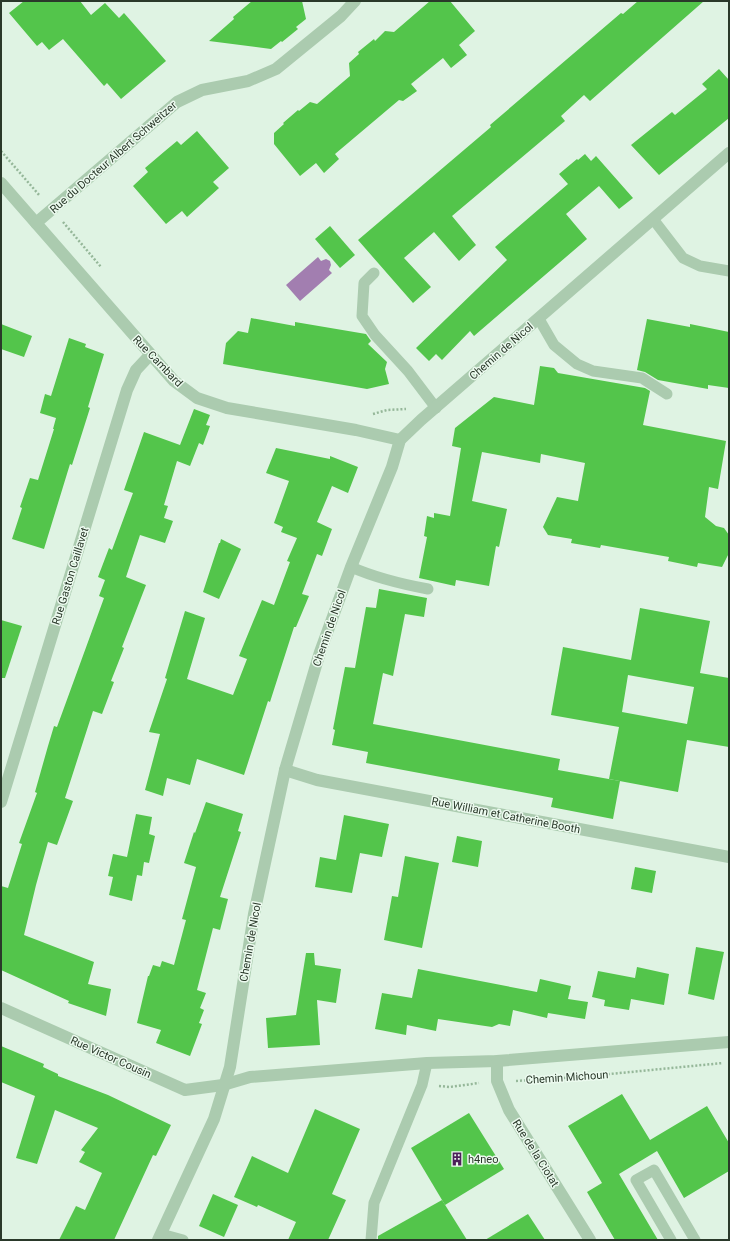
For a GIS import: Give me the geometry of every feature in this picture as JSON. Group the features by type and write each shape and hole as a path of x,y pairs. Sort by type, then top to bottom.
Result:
{"street":[{"name":"Rue du Docteur Albert Schweitzer","path":"36,224 177,102 202,90 248,81 276,69 341,16 355,1"},
{"name":"Chemin de Nicol","path":"159,1237 214,1119 223,1085 230,1067 254,914 285,770 320,652 351,567 392,467 400,440 729,153"},
{"name":"Rue Cambard","path":"1,182 150,355 174,381 197,398 227,408 356,430 400,440"},
{"name":"Rue Gaston Caillavet","path":"1,802 127,390 136,370 150,355"},
{"name":"Rue William et Catherine Booth","path":"285,770 317,780 729,857"},
{"name":"Rue Victor Cousin","path":"1,1008 185,1090 223,1085"},
{"name":"Chemin Michoun","path":"223,1085 250,1077 427,1062 497,1061 729,1042"},
{"name":"Rue de la Ciotat","path":"497,1061 497,1081 509,1110 590,1240"}],"lane":[{"path":"653,219 684,258 700,266 729,271"},
{"path":"374,273 364,283 362,316 375,335 408,371 436,408"},
{"path":"539,319 554,345 577,364 593,371 642,378 667,394"},
{"path":"351,567 369,575 397,583 428,589"},
{"path":"370,1240 374,1203 422,1085 427,1062"},
{"path":"671,1240 636,1180 654,1170 695,1240"},
{"path":"159,1237 183,1240"}],"path":[{"path":"1,151 102,268"},
{"path":"370,414 376,414 387,410 413,407 428,397"},
{"name":"Chemin Michoun","path":"435,1085 450,1087 497,1081 579,1077 729,1062"}],"shaded area":[{"path":"318,257 321,261 326,259 330,261 331,265 329,270 332,273 300,301 286,285"}],"building":[{"path":"24,1 80,1 91,15 105,3 119,18 124,13 166,61 121,99 107,83 104,86 63,39 49,50 42,42 37,46 9,13"},
{"path":"252,1 302,1 306,19 296,27 298,29 271,49 209,41 234,19 233,17"},
{"path":"430,1 450,1 475,31 459,45 467,55 451,68 443,58 411,84 417,91 403,101 399,100 335,154 339,159 324,173 316,163 300,176 274,144 274,133 298,110 299,111 310,102 317,104 350,76 349,63 359,54 358,52 374,39 375,41 385,31 394,32"},
{"path":"638,1 704,1 590,101 584,95 561,116 565,121 452,216 476,245 459,261 434,232 404,258 431,287 413,303 358,240 491,127 490,125 621,13 623,14"},
{"path":"719,69 729,80 729,118 659,175 631,145 672,112 675,115 707,89 702,84"},
{"path":"197,131 229,168 213,182 219,188 187,217 182,211 166,224 133,186 148,172 145,168 177,141 181,145"},
{"path":"585,154 591,161 596,156 633,198 619,209 599,186 566,214 587,239 474,336 470,331 442,360 436,354 429,361 416,348 507,260 495,247 568,184 559,174"},
{"path":"330,226 355,255 340,268 315,239"},
{"path":"251,318 295,326 295,322 366,334 371,341 368,344 387,362 385,369 389,384 367,389 223,364 226,343 238,331 248,333"},
{"path":"647,319 690,327 690,324 729,332 729,388 708,385 708,389 658,380 645,372 637,370"},
{"path":"1,324 32,336 24,357 1,349"},
{"path":"69,338 86,344 85,347 104,354 88,407 90,408 72,465 70,464 44,549 12,539 22,508 20,507 30,478 38,480 54,429 56,418 40,413 45,394 51,396"},
{"path":"540,366 554,368 558,373 645,388 650,391 643,425 726,441 718,489 709,487 705,517 716,526 724,528 729,535 729,553 722,567 698,563 697,567 668,561 669,557 601,545 600,548 571,543 572,539 548,535 543,527 557,497 578,501 585,463 541,454 540,463 482,452 472,501 507,509 499,547 496,546 489,586 456,580 455,586 419,578 427,537 424,536 427,516 434,518 434,513 450,516 461,448 452,446 455,428 494,397 534,405"},
{"path":"194,409 210,415 206,425 210,426 203,445 199,443 190,466 177,461 164,505 168,506 164,518 173,521 165,543 140,535 126,577 146,585 122,647 124,648 111,681 114,682 102,714 93,711 65,798 73,801 57,845 48,842 24,935 94,962 88,984 111,989 106,1016 68,1003 69,1001 1,970 1,886 8,888 22,844 19,843 37,793 35,792 54,726 57,727 104,598 99,596 105,580 98,577 109,548 112,550 133,493 124,490 144,432 180,445"},
{"path":"276,448 330,459 330,456 358,467 348,493 332,486 317,522 332,529 322,556 317,554 302,594 309,596 296,627 294,627 270,702 268,701 244,775 197,759 190,785 167,778 163,796 145,790 160,734 149,732 167,679 165,678 185,611 205,618 187,679 233,695 247,659 239,656 262,600 274,605 290,562 287,561 297,538 281,532 283,527 274,523 289,481 266,473"},
{"path":"221,539 241,549 219,599 203,592"},
{"path":"379,589 427,598 424,617 405,614 393,676 383,673 373,724 560,759 558,770 620,781 613,819 551,807 553,798 366,763 368,752 332,745 335,730 333,729 345,667 355,668 366,607 376,608"},
{"path":"640,608 710,621 700,673 729,678 729,747 687,740 678,792 609,779 619,727 551,715 563,647 631,660","holes":["628,675 694,687 687,724 622,712"]},
{"path":"1,620 22,626 5,678 1,678"},
{"path":"206,802 243,814 238,831 241,832 220,897 228,899 220,930 213,928 197,990 206,993 200,1008 204,1010 199,1023 202,1024 190,1056 156,1043 161,1030 137,1023 148,976 153,965 160,967 162,961 174,965 186,920 182,919 196,867 184,863"},
{"path":"136,814 152,817 149,834 155,836 149,863 144,862 142,876 137,875 132,901 109,895 113,877 108,876 113,854 127,857"},
{"path":"344,815 389,824 382,857 360,853 352,893 315,887 320,857 336,860"},
{"path":"457,836 482,841 478,867 452,862"},
{"path":"405,856 439,863 422,948 384,940 392,896 398,897"},
{"path":"635,867 656,871 652,893 631,889"},
{"path":"696,947 724,952 714,1000 688,994"},
{"path":"306,953 314,953 315,965 341,969 336,1003 317,1000 320,1045 268,1048 266,1018 296,1015"},
{"path":"637,967 669,974 664,1005 631,999 629,1010 604,1006 605,1000 592,997 598,971 635,978"},
{"path":"418,969 537,992 540,979 571,986 568,999 588,1002 585,1019 548,1013 547,1018 513,1010 510,1026 499,1024 492,1027 438,1019 436,1031 407,1025 406,1035 375,1029 382,993 412,998"},
{"path":"1,1046 44,1064 43,1067 58,1074 58,1076 108,1095 171,1125 156,1156 153,1155 114,1240 59,1240 76,1206 85,1210 102,1173 79,1162 85,1152 81,1150 98,1128 55,1110 37,1164 16,1158 35,1096 1,1082"},
{"path":"622,1094 650,1140 707,1106 729,1143 729,1171 684,1198 657,1151 619,1174 658,1240 615,1240 587,1192 602,1183 568,1126"},
{"path":"315,1109 360,1129 332,1194 346,1200 328,1240 288,1240 296,1222 258,1205 257,1207 234,1197 252,1156 288,1173"},
{"name":"h4neo","path":"469,1113 504,1169 445,1205 411,1148"},
{"path":"213,1194 238,1205 224,1237 199,1226"},
{"path":"442,1200 467,1240 378,1240 378,1236"},
{"path":"528,1214 545,1240 485,1240"}],"place":[{"name":"h4neo","path":"457,1159"}]}
